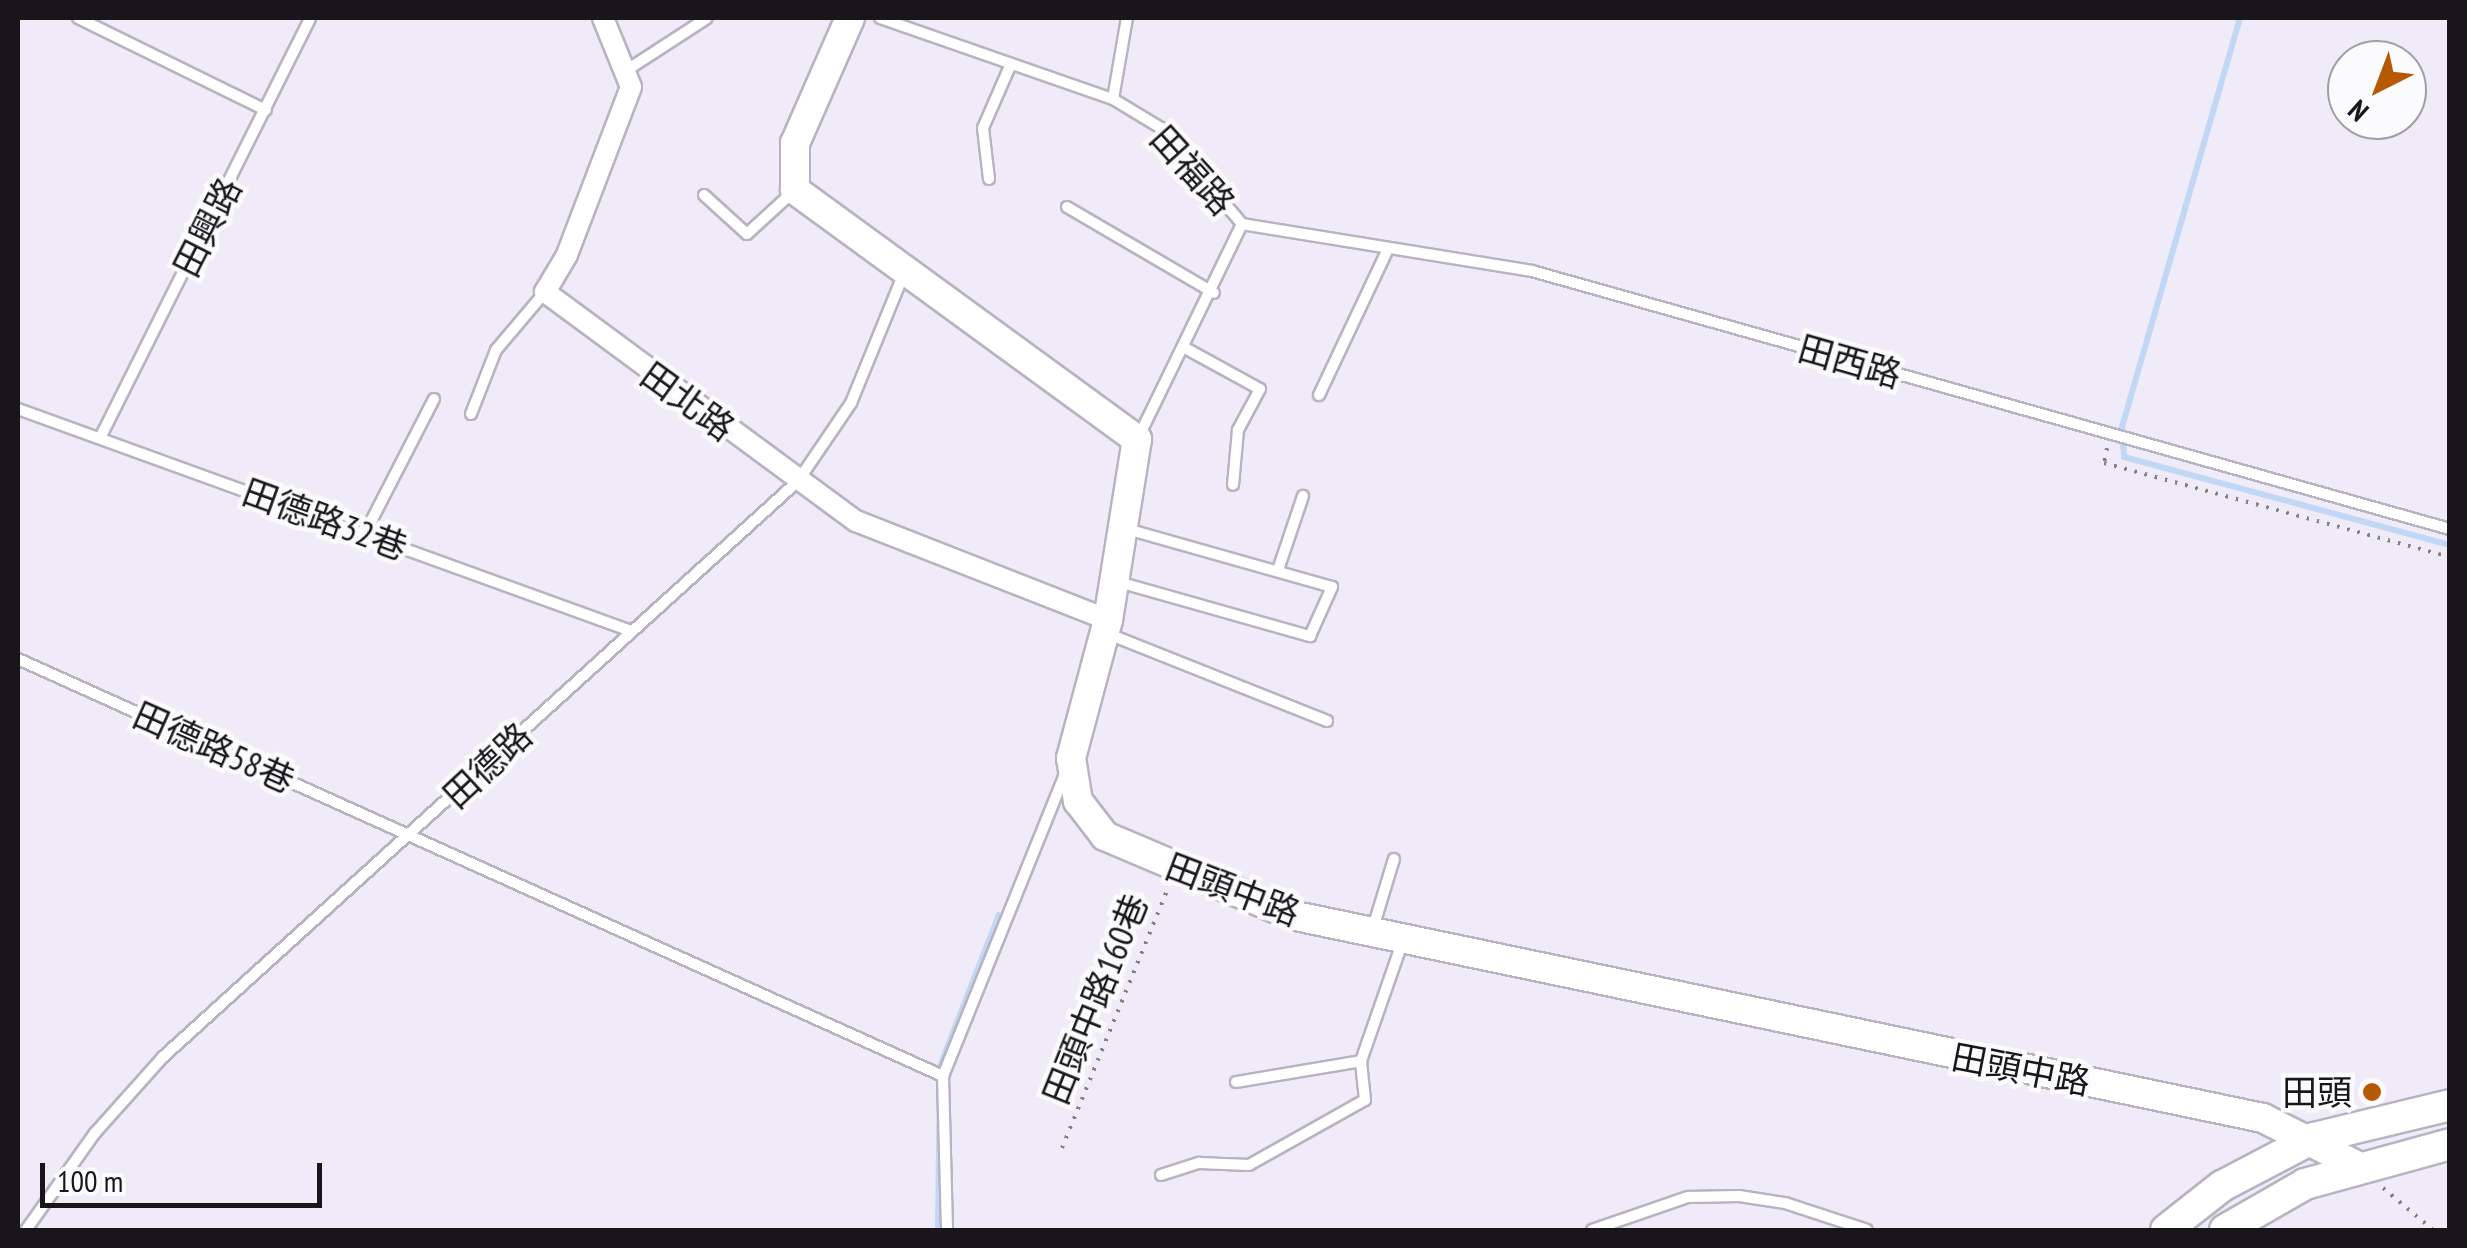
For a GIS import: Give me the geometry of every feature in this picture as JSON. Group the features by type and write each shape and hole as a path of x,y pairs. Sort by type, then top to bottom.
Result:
{"main road":[{"path":"2166,1230 2222,1186 2314,1138 2450,1105"},
{"path":"2225,1230 2305,1184 2356,1165 2450,1144"}],"street":[{"path":"545,292 567,255 631,87 603,18"},
{"path":"850,18 795,144 795,190 1138,438"},
{"name":"田北路","path":"545,292 856,521 1106,626"},
{"name":"田頭中路","path":"1138,438 1106,626 1071,758 1078,802 1106,836 1291,915 1402,943 2263,1118 2314,1138 2356,1165"}],"lane":[{"path":"78,18 266,110"},
{"name":"田興路","path":"101,436 310,18"},
{"path":"627,70 707,18"},
{"path":"880,18 1113,99 1127,18"},
{"path":"989,179 982,128 1011,64"},
{"name":"田福路","path":"1113,99 1162,128 1242,224 1214,293 1138,438"},
{"path":"704,195 747,234 795,190"},
{"path":"1067,207 1214,293"},
{"name":"田西路","path":"1242,224 1532,272 2450,529"},
{"path":"1319,394 1387,250"},
{"name":"田德路","path":"26,1230 95,1132 163,1058 798,482 852,403 904,272"},
{"path":"471,414 496,350 545,292"},
{"path":"1185,348 1260,389 1238,430 1233,485"},
{"path":"364,535 434,399"},
{"name":"田德路32巷","path":"18,409 101,436 631,632"},
{"path":"1278,567 1303,496"},
{"path":"1114,581 1310,636 1332,587 1278,567 1123,528"},
{"path":"1106,626 1326,721"},
{"name":"田德路58巷","path":"18,659 943,1076"},
{"path":"947,1230 943,1076 1071,758"},
{"path":"1372,934 1394,858"},
{"path":"1161,1175 1199,1163 1248,1165 1365,1100 1361,1061 1402,943"},
{"path":"1236,1082 1361,1061"},
{"path":"1592,1230 1688,1197 1739,1196 1785,1202 1867,1230"}],"path":[{"path":"2110,434 2104,463 2450,558"},
{"name":"田頭中路160巷","path":"1062,1148 1176,869"},
{"path":"2356,1165 2433,1230"}],"waterway":[{"path":"2240,18 2122,427 2124,457 2450,545"},
{"path":"938,1230 940,1066 999,915"}],"place":[{"name":"田頭","path":"2372,1092"}]}
